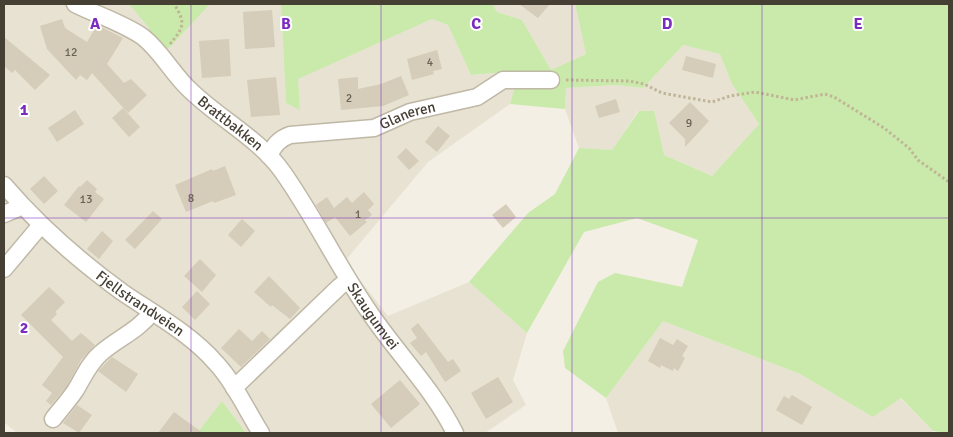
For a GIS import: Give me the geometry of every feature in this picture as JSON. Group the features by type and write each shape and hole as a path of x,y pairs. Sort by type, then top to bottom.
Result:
{"street":[{"name":"Brattbakken","path":"75,4 144,38 192,92 269,156 282,172 321,232 348,280"},
{"name":"Glaneren","path":"269,156 273,146 282,138 290,135 374,128 410,112 477,97 503,80 551,80"},
{"name":"Fjellstrandveien","path":"4,185 55,240 188,338 215,361 228,377 261,433"},
{"path":"4,214 20,204"},
{"path":"4,270 41,225"},
{"name":"Skaugumvei","path":"234,388 348,280 379,327 435,399 454,433"},
{"path":"53,418 74,392 90,365 101,353 134,331 146,321 152,312"}],"path":[{"path":"166,49 182,30 182,16 174,4"},
{"path":"551,80 629,81 644,84 662,93 712,102 730,96 755,92 794,100 825,94 834,97 884,128 909,148 918,160 949,182"}],"shaded area":[{"path":"4,4 129,4 149,28 170,47 210,4 281,4 286,103 300,109 297,79 432,19 448,25 471,75 505,72 514,90 510,104 428,162 345,261 388,316 469,282 527,333 513,380 526,405 485,433 246,433 222,401 197,433 17,433 4,422"},
{"path":"493,4 575,4 586,54 551,70 522,20 497,12"},
{"path":"683,45 720,54 732,84 759,124 712,176 664,155 638,111 612,150 579,148 565,109 566,88 616,85 643,88"},
{"path":"663,321 800,374 873,417 900,398 933,431 931,433 618,433 606,398"}],"green space":[{"path":"129,4 210,4 170,47 164,49 151,37 149,28"},
{"path":"281,4 493,4 497,12 522,20 551,70 586,54 575,4 949,4 949,433 933,431 901,398 873,417 800,374 663,321 606,398 565,368 563,351 598,282 615,273 682,287 698,240 637,218 584,232 527,333 469,282 528,213 555,194 579,148 612,150 639,111 654,111 664,155 712,176 759,124 732,84 720,54 683,45 643,88 616,85 566,88 565,109 510,104 514,90 505,72 471,75 448,25 432,19 298,79 300,110 286,103"},
{"path":"222,401 246,433 197,433"}],"building":[{"path":"519,4 550,4 538,18"},
{"path":"272,10 275,47 245,49 243,12"},
{"path":"62,19 65,28 87,42 97,25 123,38 107,64 124,83 131,79 147,95 128,113 92,73 87,80 80,75 76,80 47,49 40,26"},
{"path":"4,37 50,75 35,90 15,70 12,73 4,66"},
{"path":"229,39 231,76 202,78 199,41"},
{"path":"437,50 442,69 433,71 434,74 412,80 407,59"},
{"path":"686,56 716,64 713,78 682,70"},
{"path":"401,76 409,95 383,106 341,110 338,79 358,77 358,89 381,84"},
{"path":"276,77 280,115 251,117 247,80"},
{"path":"616,99 620,112 599,118 595,106"},
{"path":"690,102 709,121 685,147 685,139 669,123"},
{"path":"123,108 140,127 129,137 112,118"},
{"path":"75,110 84,124 57,142 48,128"},
{"path":"438,126 450,136 437,152 425,142"},
{"path":"406,148 419,161 409,170 397,157"},
{"path":"225,166 236,195 214,203 213,201 186,212 175,185 212,169 213,171"},
{"path":"44,176 58,191 44,204 30,189"},
{"path":"87,180 97,189 95,192 104,199 86,222 64,205 79,186"},
{"path":"364,192 374,204 368,210 372,215 365,220 367,222 350,236 335,217 326,223 316,205 327,197 334,208 347,197 352,203"},
{"path":"506,204 516,217 503,228 492,215"},
{"path":"153,211 162,219 135,249 125,240"},
{"path":"242,219 255,231 241,247 228,235"},
{"path":"102,231 113,241 99,259 87,249"},
{"path":"200,259 216,275 202,292 184,276"},
{"path":"269,276 300,308 290,319 272,305 271,307 254,292"},
{"path":"49,287 65,302 55,312 57,314 51,320 72,341 81,333 95,345 81,360 67,386 51,405 46,401 52,393 42,385 63,357 21,315"},
{"path":"197,291 210,304 195,320 182,307"},
{"path":"418,323 448,362 453,359 461,371 445,382 426,352 421,356 410,343 417,338 411,329"},
{"path":"239,329 252,341 262,331 270,339 241,367 221,348"},
{"path":"660,338 673,345 677,339 688,346 682,356 685,358 678,371 674,368 673,371 661,365 660,368 648,361"},
{"path":"112,357 138,374 126,392 98,371"},
{"path":"498,377 513,402 486,419 471,393"},
{"path":"400,380 420,404 391,428 371,404"},
{"path":"792,395 812,407 802,425 776,410 784,396 789,399"},
{"path":"77,405 92,415 79,433 63,423"},
{"path":"174,412 203,433 158,433"}]}
